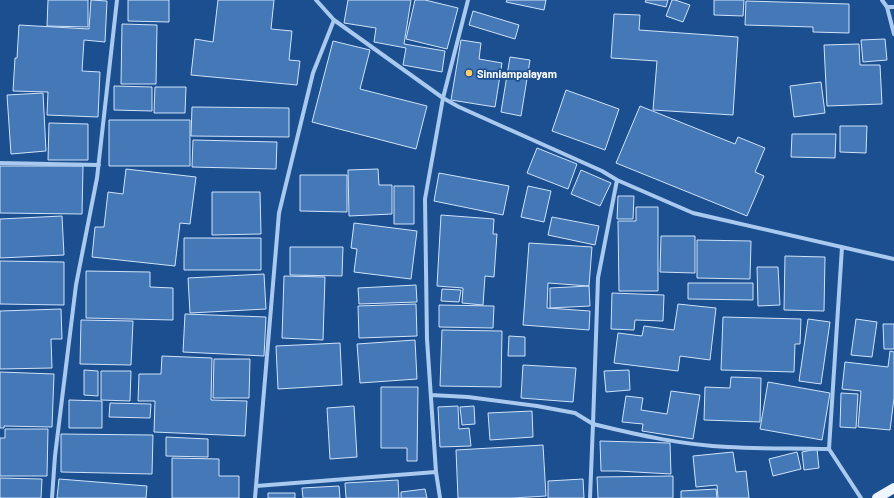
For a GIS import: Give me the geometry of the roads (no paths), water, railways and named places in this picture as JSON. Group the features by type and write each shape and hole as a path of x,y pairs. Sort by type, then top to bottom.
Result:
{"main road":[{"path":"877,498 894,488"}],"street":[{"path":"52,498 55,456 76,285 99,165 117,0"},
{"path":"316,0 334,20 443,98 459,107 602,171 617,180 693,213 894,259"},
{"path":"440,498 436,473 427,339 424,199 443,98 468,0"},
{"path":"882,0 887,7 894,34"},
{"path":"887,7 894,7"},
{"path":"255,498 279,213 313,73 334,20"},
{"path":"0,163 99,165"},
{"path":"590,498 598,278 617,180"},
{"path":"842,247 829,449 861,498"},
{"path":"431,395 468,397 537,406 575,413 593,424 637,435 687,443 728,447 829,449"},
{"path":"256,486 436,473"}],"place":[{"name":"Sinniampalayam","path":"469,73"}]}
